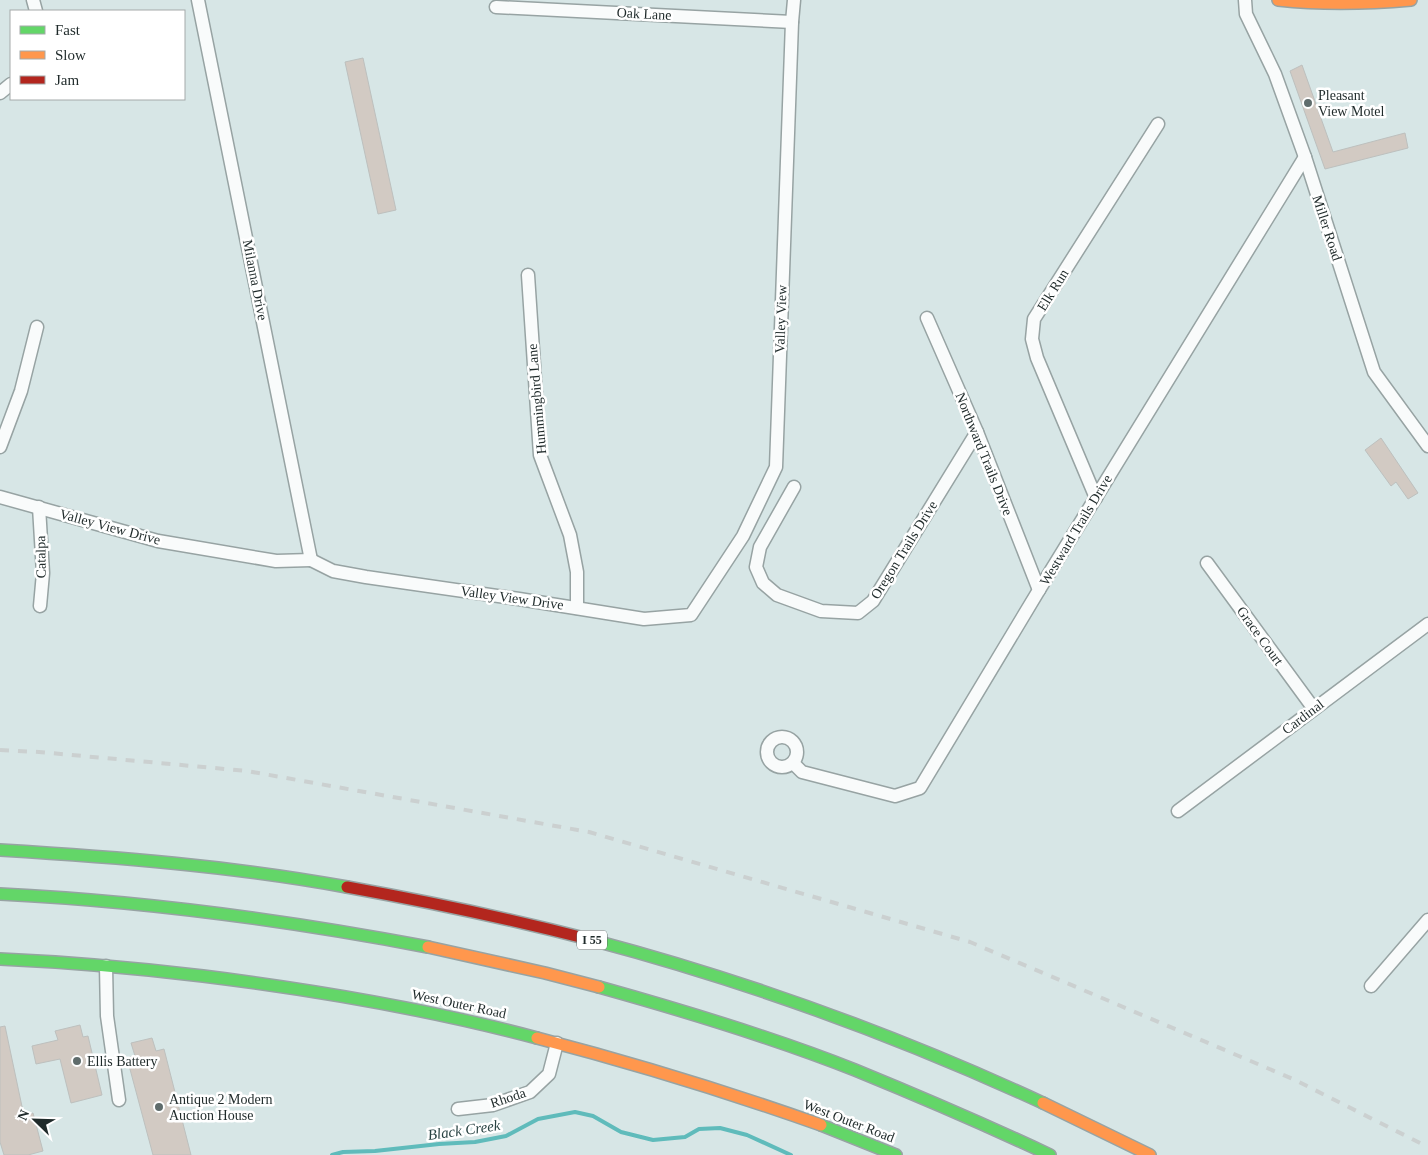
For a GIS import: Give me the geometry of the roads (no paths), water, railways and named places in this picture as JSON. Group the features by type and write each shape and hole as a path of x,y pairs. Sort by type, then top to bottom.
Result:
{"main road":[{"path":"1278,0 1330,4 1367,4 1411,0"},
{"name":"I 55","path":"0,850 145,860 287,877 426,901 566,933 704,972 840,1018 972,1071 1150,1155"},
{"path":"0,894 116,901 276,920 417,944 558,976 691,1014 825,1060 955,1112 1050,1155"},
{"name":"West Outer Road","path":"0,959 106,966 226,979 322,992 488,1025 666,1073 821,1126 896,1155"}],"street":[{"name":"Milanna Drive","path":"198,0 311,560"},
{"name":"Valley View","path":"691,615 743,536 776,467 794,0"},
{"name":"Miller Road","path":"1245,0 1246,14 1275,74 1305,157 1374,372 1428,446"},
{"name":"Oak Lane","path":"496,7 792,22"},
{"path":"0,93 10,85"},
{"name":"Elk Run","path":"1096,498 1037,358 1032,339 1034,319 1158,124"},
{"name":"Westward Trails Drive","path":"793,762 802,772 895,796 920,788 1039,590 1305,157"},
{"name":"Hummingbird Lane","path":"528,275 540,455 570,536 577,572 577,608"},
{"name":"Northward Trails Drive","path":"927,318 977,432 1039,590"},
{"path":"0,447 21,391 38,327"},
{"name":"Oregon Trails Drive","path":"794,487 760,547 756,567 763,584 777,595 821,611 858,613 873,601 977,432"},
{"name":"Valley View Drive","path":"0,496 158,541 276,561 311,560 333,570 366,577 644,619 691,615"},
{"name":"Catalpa","path":"39,507 43,573 40,606"},
{"name":"Grace Court","path":"1207,563 1314,709"},
{"name":"Cardinal","path":"1178,811 1428,624"},
{"path":"1370,986 1428,920"},
{"path":"106,966 107,1016 119,1100"},
{"name":"Rhoda","path":"458,1110 494,1105 530,1092 549,1074 557,1043"}],"waterway":[{"name":"Black Creek","path":"332,1155 343,1152 475,1142 506,1136 538,1119 575,1112 593,1116 621,1132 653,1140 685,1137 699,1129 720,1128 747,1135 791,1155"}],"railway":[{"path":"0,750 247,771 589,832 970,942 1293,1079 1428,1147"}],"place":[{"name":"Pleasant View Motel","path":"1308,103"},
{"name":"Ellis Battery","path":"77,1061"},
{"name":"Antique 2 Modern Auction House","path":"159,1107"}]}
